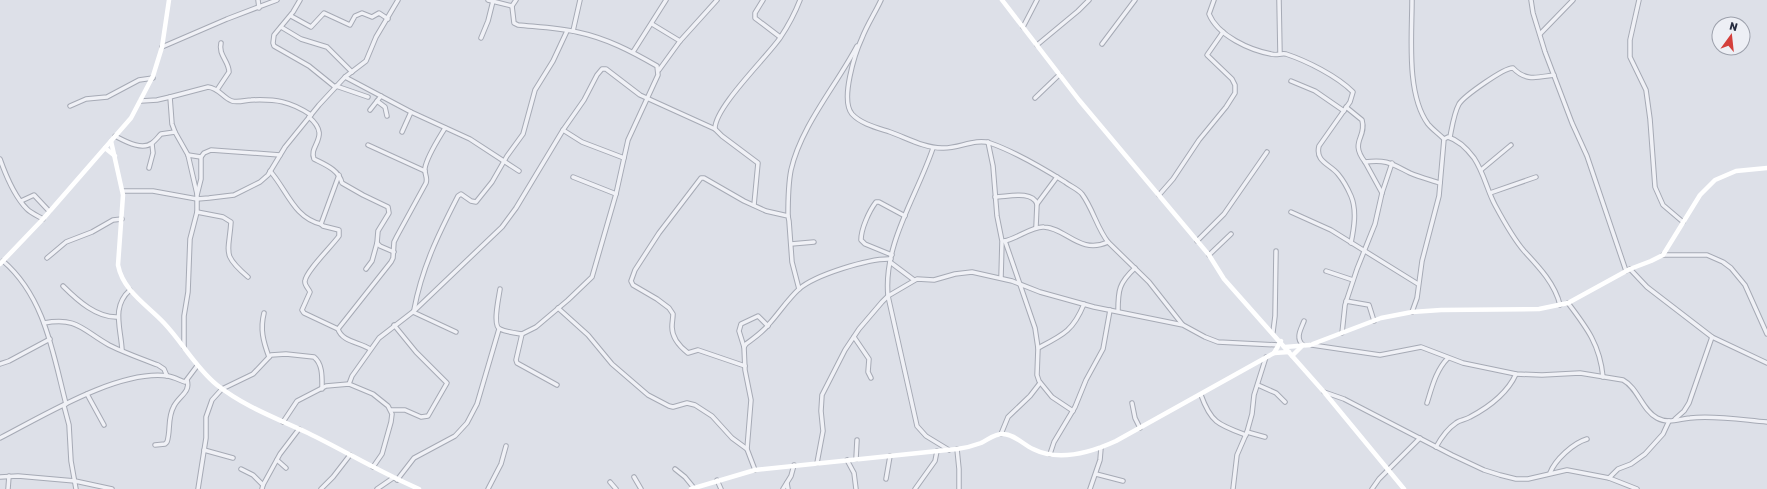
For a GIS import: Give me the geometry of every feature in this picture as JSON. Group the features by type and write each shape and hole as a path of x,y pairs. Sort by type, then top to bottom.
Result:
{"main road":[{"path":"2,262 43,219 131,118 153,78 162,47 169,0"},
{"path":"1002,0 1116,145 1209,255 1224,279 1273,332 1279,343 1285,347 1324,392 1404,489"},
{"path":"111,141 123,191 118,265 119,274 137,299 164,323 197,366 222,389 248,406 300,429 395,479 419,489"},
{"path":"104,148 115,156"},
{"path":"1285,347 1310,345 1374,320 1412,312 1441,310 1539,309 1568,303 1628,270 1651,261 1662,254 1700,195 1715,180 1736,171 1767,168"},
{"path":"1274,353 1279,343"},
{"path":"693,488 756,470 794,465 937,452 969,447 1001,434 1010,436 1033,449 1050,454 1084,453 1101,448 1140,428 1274,353 1290,354 1303,345"}],"street":[{"path":"258,0 258,8"},
{"path":"162,47 227,19 277,0"},
{"path":"300,0 291,16 274,35 274,46 309,66 336,86 368,97"},
{"path":"123,191 153,191 197,197 239,193 260,182 270,171 280,155 310,116 336,86 366,61 376,37 398,0"},
{"path":"488,0 512,6"},
{"path":"516,0 512,6 514,23 573,31 608,41 657,66 659,70"},
{"path":"573,31 580,0"},
{"path":"632,52 652,24 666,0"},
{"path":"500,290 496,325 499,329 522,334 536,326 592,277 616,194 628,140 648,99 659,70 680,42 717,0"},
{"path":"763,0 755,18 780,37"},
{"path":"715,129 716,120 721,112 744,80 780,37 800,0"},
{"path":"799,289 792,262 788,216 790,181 798,149 807,130 862,38 881,0"},
{"path":"1023,27 1037,0"},
{"path":"1037,44 1073,16 1089,0"},
{"path":"1102,44 1135,0"},
{"path":"1214,0 1209,14 1223,32 1236,41 1251,48 1273,55 1280,53 1323,71 1351,90 1353,94 1344,111 1319,146 1318,153 1319,158 1338,174 1352,198 1354,223 1351,243"},
{"path":"1279,0 1280,53"},
{"path":"1412,0 1414,88 1420,109 1428,125 1444,138 1450,137 1456,140 1473,157 1481,170 1494,205 1524,251 1534,260 1556,292 1560,305"},
{"path":"1531,0 1533,13 1545,52 1572,123 1587,156 1628,270 1647,287 1712,337 1767,363"},
{"path":"1540,34 1573,0"},
{"path":"1639,0 1630,40 1630,57 1646,90 1650,119 1652,164 1656,187 1663,204 1683,222"},
{"path":"481,38 488,21 493,2"},
{"path":"291,16 310,27 324,13 350,25 355,16 362,13 372,17 379,13 388,19"},
{"path":"652,24 680,42"},
{"path":"281,27 301,39 328,47 352,72"},
{"path":"413,311 428,256 458,196 461,194 471,201 476,202 492,182 504,160 523,134 535,90 553,61 567,31"},
{"path":"1159,195 1174,178 1199,140 1226,107 1235,93 1235,85 1232,79 1207,56 1223,32"},
{"path":"862,38 848,88 848,102 851,112 858,119 870,125 933,148 958,147 982,141 988,142 1010,151 1056,177 1081,193 1108,242 1149,282 1183,325"},
{"path":"217,90 229,72 227,63 220,50 221,43"},
{"path":"1450,137 1457,108 1460,102 1466,96 1505,70 1513,68 1517,72 1529,78 1554,75"},
{"path":"349,384 352,376 379,338 413,311 502,227 516,208 602,69 606,69 630,88 648,99 715,129 758,163 754,205"},
{"path":"1035,98 1059,74"},
{"path":"345,77 411,112 470,139 519,171"},
{"path":"70,106 86,99 106,97 139,80 153,78"},
{"path":"1291,81 1315,91 1344,111"},
{"path":"141,101 157,100 202,88 214,88 232,101 283,101 293,104 310,116 316,123 320,133 313,156 314,159 326,164 339,175 342,184 388,207 389,212 378,231 377,243 372,260 366,269"},
{"path":"370,110 381,96"},
{"path":"170,97 170,113 175,132 188,155 197,197 197,212 190,239 188,292 184,316 184,348"},
{"path":"377,102 385,107 387,116"},
{"path":"1346,107 1362,120 1363,129 1357,142 1359,152 1382,193"},
{"path":"402,132 411,112"},
{"path":"338,329 391,262 394,252 394,242 426,184 428,178 425,171 432,150 445,128"},
{"path":"563,130 582,142 624,158"},
{"path":"115,136 146,146 152,144 161,134 175,132"},
{"path":"1412,312 1417,298 1422,261 1440,183 1444,138"},
{"path":"988,142 993,166 997,216 1018,283 1032,317 1038,348 1037,375 1040,383 1052,397 1073,411"},
{"path":"149,168 153,153 152,144"},
{"path":"368,145 425,171"},
{"path":"1481,170 1511,145"},
{"path":"933,148 922,179 905,216 891,258 886,284 917,426 926,436 949,450"},
{"path":"197,197 201,179 201,157 204,153 211,150 280,155"},
{"path":"1197,241 1224,214 1267,152"},
{"path":"188,155 201,157"},
{"path":"0,159 12,186 27,210 43,219"},
{"path":"1365,162 1378,160 1392,163 1410,173 1440,183"},
{"path":"1342,333 1346,301 1376,218 1382,193 1392,163"},
{"path":"270,171 279,181 291,201 304,217 322,224 323,226 337,229 339,233 337,238 321,257 305,280 305,284 310,292 302,310 304,313 338,329 343,337 364,345 370,349"},
{"path":"322,224 339,175"},
{"path":"573,177 616,194"},
{"path":"1036,227 1036,211 1038,204 1056,177"},
{"path":"1490,193 1536,177"},
{"path":"745,366 698,350 688,353 676,343 672,328 673,314 669,308 633,285 631,281 635,270 659,233 701,178 704,178 754,205 788,216"},
{"path":"21,201 34,195 50,211"},
{"path":"995,197 1023,196 1033,199 1038,204"},
{"path":"905,216 879,202 876,202 872,206 861,235 861,240 865,244 891,258 914,280"},
{"path":"197,212 223,217 231,222 228,240 228,257 232,263 248,276"},
{"path":"1291,212 1331,230 1418,284"},
{"path":"47,258 66,242 100,228 113,220 122,219"},
{"path":"1004,241 1019,237 1036,227 1052,229 1071,239 1083,243 1101,246 1108,242"},
{"path":"1209,255 1231,234"},
{"path":"1001,278 1004,241"},
{"path":"791,244 814,242"},
{"path":"377,243 394,252"},
{"path":"1273,332 1275,316 1276,250"},
{"path":"1662,254 1707,255 1723,262 1731,268 1745,285 1767,334"},
{"path":"744,347 768,326 799,289 815,279 856,264 891,258"},
{"path":"2,262 20,279 44,322 50,339 69,425 70,461 76,489"},
{"path":"1118,311 1119,287 1122,281 1135,268"},
{"path":"817,463 823,431 821,411 822,395 845,350 888,296 914,280 934,280 966,271 1001,278 1040,292 1084,304 1183,325 1218,342 1279,343"},
{"path":"1326,271 1353,280"},
{"path":"64,286 74,296 100,314 118,317"},
{"path":"122,350 117,311 124,295 130,290"},
{"path":"1346,301 1369,305 1374,320"},
{"path":"1568,303 1591,334 1600,357 1604,376"},
{"path":"1038,348 1067,332 1080,314 1084,304"},
{"path":"558,308 588,335 612,364 648,395 669,406 687,403 695,405 712,416 728,434 747,449"},
{"path":"1050,454 1054,442 1073,411 1103,349 1110,310"},
{"path":"413,311 456,332"},
{"path":"264,313 261,329 269,357"},
{"path":"756,470 747,449 750,400 744,347 739,331 741,324 758,316 768,326"},
{"path":"44,322 62,320 72,322 109,345 158,365 164,369 167,376"},
{"path":"1303,345 1298,339 1304,321"},
{"path":"283,422 289,410 297,401 322,389 339,384 349,384 373,394 391,410 405,410 421,417 428,416 446,383 416,352 394,325"},
{"path":"378,489 395,479 414,458 455,436 467,423 476,404 499,329"},
{"path":"522,334 516,360 517,363 557,385"},
{"path":"854,337 869,359 868,372 871,378"},
{"path":"1609,478 1618,469 1631,464 1645,454 1671,421 1684,411 1689,403 1712,337"},
{"path":"0,364 9,361 50,339"},
{"path":"1310,345 1380,354 1421,347 1463,363 1516,374 1580,374 1604,376 1623,380 1629,383 1652,415 1658,419 1671,421 1701,417 1767,422"},
{"path":"198,489 208,409 212,400 222,389 253,374 269,357 276,354 286,354 314,357 320,363 322,389"},
{"path":"1233,489 1237,455 1247,433 1252,414 1252,401 1266,357"},
{"path":"1427,403 1438,372 1448,358"},
{"path":"155,445 165,444 167,442 170,415 177,402 186,393 188,388 187,380 197,366"},
{"path":"1436,447 1457,422 1465,420 1483,411 1502,395 1512,383 1516,374"},
{"path":"0,438 87,394 121,380 167,376 182,381 187,380"},
{"path":"1001,434 1008,417 1030,396 1040,383"},
{"path":"1258,385 1276,393 1285,402"},
{"path":"1324,392 1344,399 1484,470 1516,479 1528,479 1567,470 1609,478 1637,489"},
{"path":"87,394 104,425"},
{"path":"1201,395 1206,409 1218,424 1265,437"},
{"path":"1132,403 1135,418 1140,428"},
{"path":"373,467 382,454 391,422 391,410"},
{"path":"241,469 253,475 262,487 276,460 300,429"},
{"path":"1372,489 1388,470 1420,438"},
{"path":"1550,474 1553,465 1558,459 1580,441 1587,439"},
{"path":"852,470 857,440"},
{"path":"488,489 501,464 506,446"},
{"path":"1090,489 1100,460 1101,448"},
{"path":"957,449 959,469 958,489"},
{"path":"204,450 233,458"},
{"path":"915,489 935,461 937,452"},
{"path":"321,489 350,455"},
{"path":"886,479 890,456"},
{"path":"276,460 286,468"},
{"path":"847,460 855,478 856,489"},
{"path":"783,489 791,476 794,465"},
{"path":"675,469 685,477 693,488"},
{"path":"1096,474 1123,480"},
{"path":"8,489 9,476"},
{"path":"0,477 9,476 75,481 112,489"},
{"path":"634,477 641,489"},
{"path":"717,480 721,489"},
{"path":"610,482 616,489"},
{"path":"787,483 788,489"}]}
